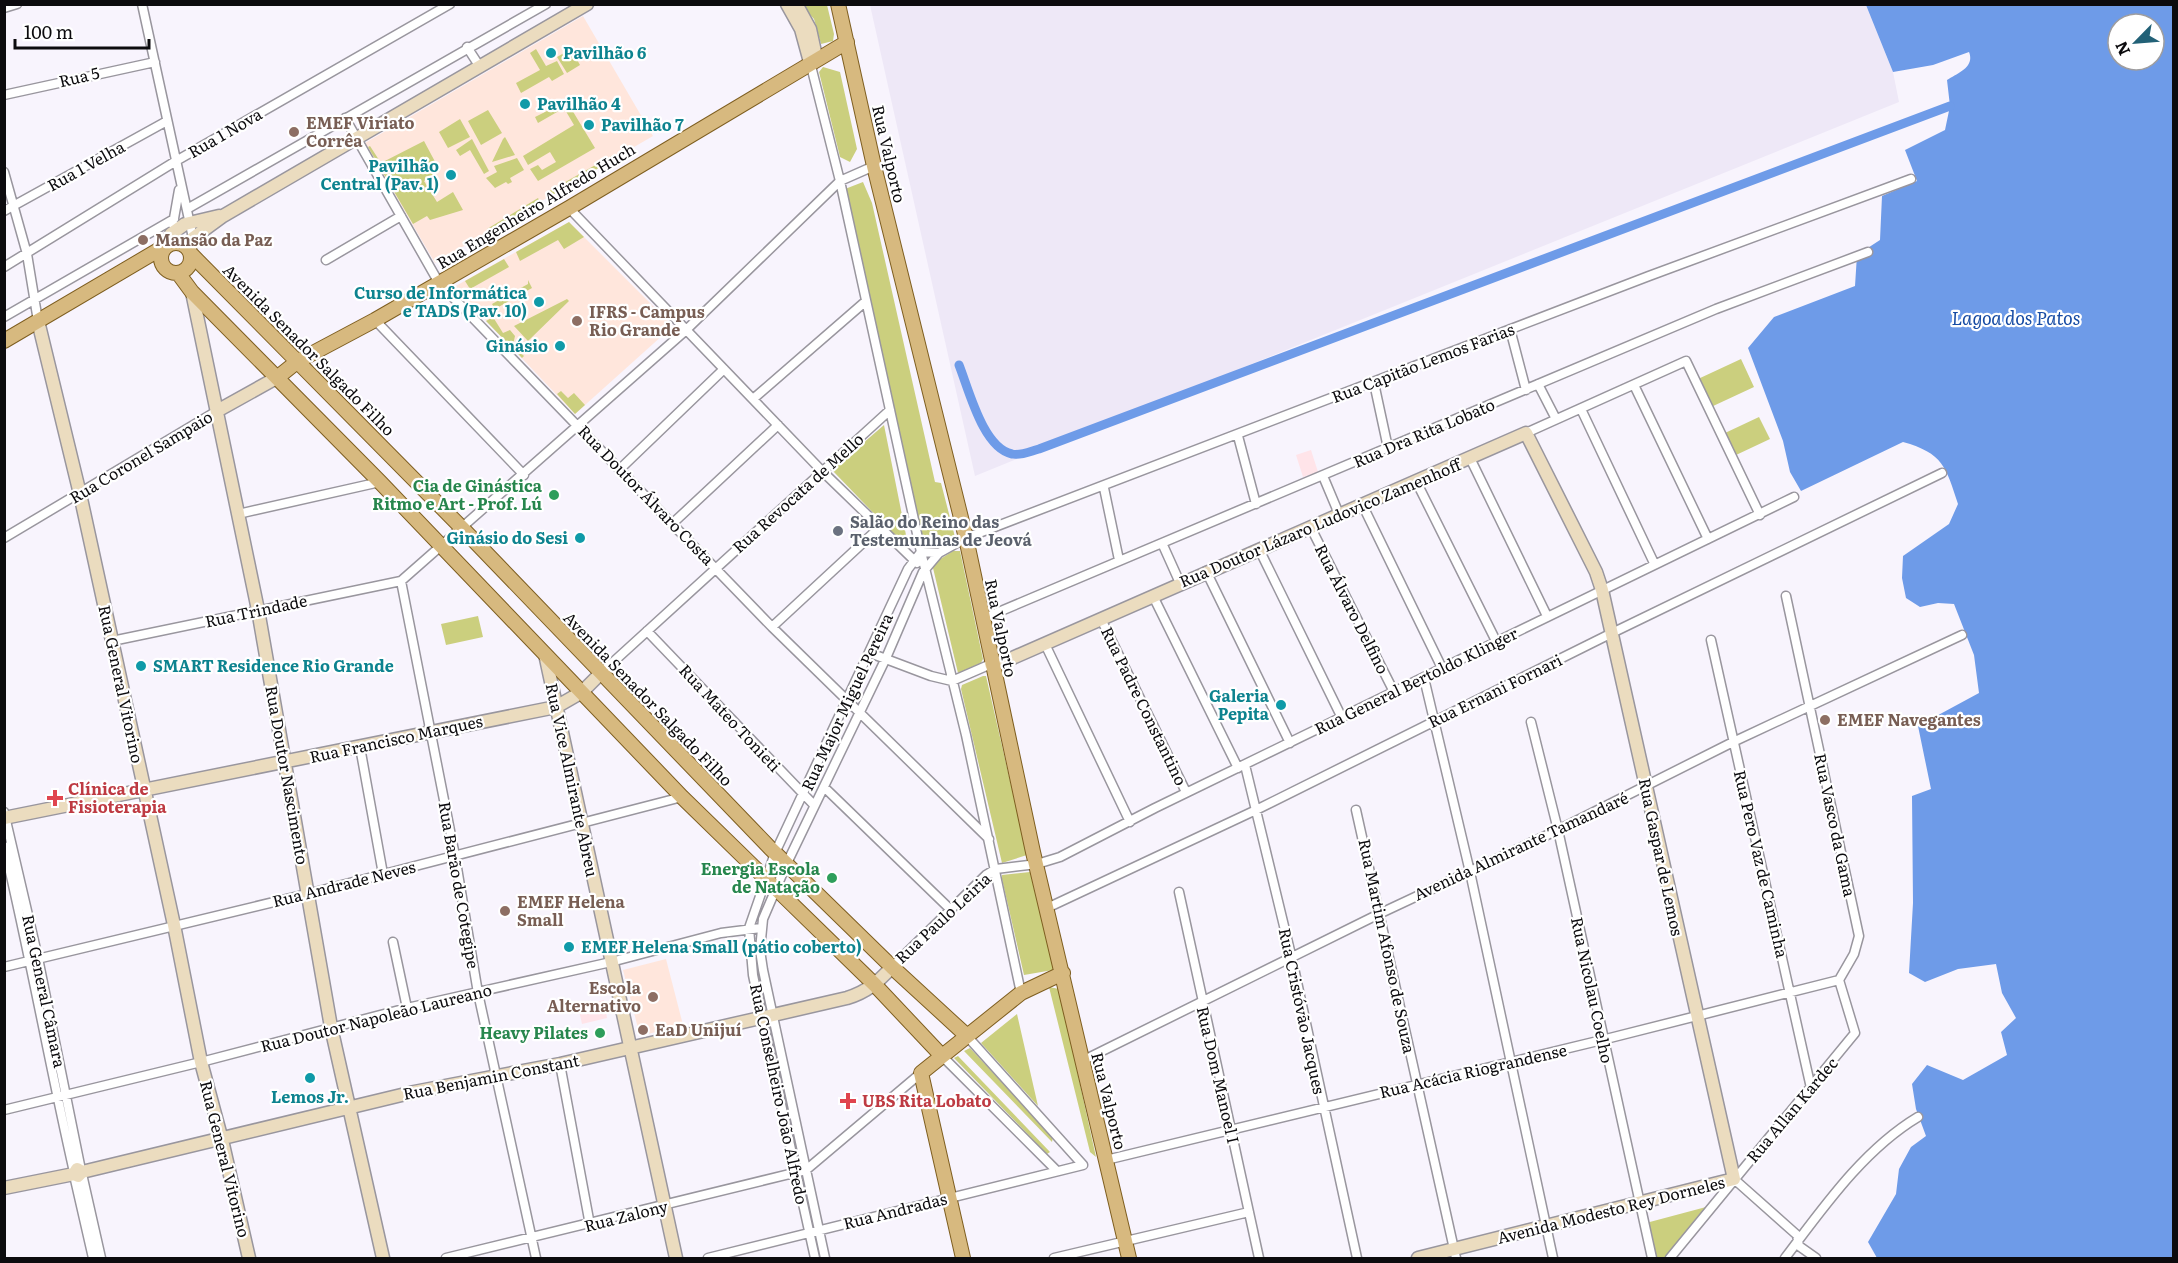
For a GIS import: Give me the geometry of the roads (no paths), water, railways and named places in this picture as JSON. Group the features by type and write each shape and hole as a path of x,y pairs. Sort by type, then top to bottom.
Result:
{"main road":[{"name":"Rua Valporto","path":"838,4 874,166 966,538 991,664 1129,1258"},
{"name":"Rua Engenheiro Alfredo Huch","path":"278,376 298,361 375,320 569,208 847,42"},
{"path":"169,241 161,254 162,265 169,271 178,273 192,292 278,376 682,797 875,985 941,1055"},
{"path":"4,341 132,267 169,241 191,247 189,266 178,273"},
{"name":"Avenida Senador Salgado Filho","path":"191,247 217,280 462,528 600,674 775,853 892,967 966,1035"},
{"path":"132,267 162,265"},
{"path":"963,1258 921,1073 1021,993 1063,973"}],"street":[{"path":"4,8 17,4"},
{"path":"142,4 187,209 191,247"},
{"name":"Rua 1 Nova","path":"4,267 176,161 450,4"},
{"path":"187,209 467,47 546,4"},
{"path":"191,247 224,216 587,4"},
{"path":"788,4 801,29 813,61"},
{"path":"797,4 810,29 813,61 921,552 996,869 1021,993"},
{"path":"467,47 480,67"},
{"name":"Rua 5","path":"4,95 155,62"},
{"name":"Rua Doutor Álvaro Costa","path":"345,118 439,283 717,567 772,627 988,839"},
{"name":"Rua 1 Velha","path":"8,209 168,121"},
{"path":"401,581 442,548 685,331 840,181 874,166"},
{"path":"4,172 8,209 27,254 38,321"},
{"path":"169,241 177,210 180,177"},
{"name":"Rua Capitão Lemos Farias","path":"926,567 939,553 966,538 1104,488 1510,329 1911,179"},
{"path":"569,208 821,470 913,561 926,567"},
{"path":"169,241 177,228 224,216"},
{"path":"326,260 401,216"},
{"path":"4,317 174,219"},
{"name":"Rua Dra Rita Lobato","path":"982,620 1716,309 1868,252"},
{"name":"Rua Doutor Nascimento","path":"192,292 258,610 331,1027 383,1258"},
{"path":"753,399 866,301"},
{"path":"375,320 524,475"},
{"name":"Rua General Vitorino","path":"38,321 80,494 174,925 201,1062 222,1140 249,1258"},
{"path":"1510,329 1526,390"},
{"name":"Rua Doutor Lázaro Ludovico Zamenhoff","path":"952,681 1045,644 1686,361 1760,514"},
{"path":"620,469 724,369"},
{"name":"Rua Coronel Sampaio","path":"4,538 278,376"},
{"path":"1374,383 1388,448"},
{"path":"1539,384 1556,419"},
{"path":"1634,385 1708,539"},
{"path":"1581,409 1654,563"},
{"name":"Rua Revocata de Mello","path":"600,674 821,470 890,410"},
{"path":"673,523 778,425"},
{"name":"Rua Gaspar de Lemos","path":"1526,433 1597,575 1602,590 1734,1179"},
{"path":"1238,435 1256,504"},
{"path":"1470,458 1547,616"},
{"name":"Rua Ernani Fornari","path":"1047,909 1256,810 1612,633 1942,473"},
{"path":"1323,476 1339,514"},
{"path":"1416,481 1496,641"},
{"path":"238,514 380,482"},
{"path":"1104,488 1119,560"},
{"name":"Rua General Bertoldo Klinger","path":"1037,864 1060,857 1186,792 1794,496"},
{"path":"1362,504 1442,668"},
{"name":"Rua Álvaro Delfino","path":"1310,526 1394,692"},
{"path":"772,627 880,527"},
{"path":"1162,543 1180,583"},
{"path":"1259,549 1341,718"},
{"path":"921,552 939,553"},
{"name":"Rua Major Miguel Pereira","path":"775,853 913,561 921,552"},
{"name":"Rua Major Miguel Pereira","path":"787,863 861,712 926,567"},
{"path":"1206,571 1290,743"},
{"name":"Rua Trindade","path":"112,641 401,581"},
{"name":"Rua Barão de Cotegipe","path":"401,581 455,856 478,993 536,1258"},
{"name":"Rua Cristóvão Jacques","path":"1153,596 1241,767 1256,810 1292,959 1357,1258"},
{"name":"Rua Vasco da Gama","path":"1786,596 1859,936 1854,954 1839,980"},
{"name":"Rua Padre Constantino","path":"1101,619 1186,792"},
{"name":"Rua Mateo Tonieti","path":"647,631 814,805"},
{"name":"Avenida Almirante Tamandaré","path":"1082,1061 1202,1004 1381,913 1646,787 1733,742 1962,635"},
{"name":"Rua Pero Vaz de Caminha","path":"1711,640 1811,1088"},
{"path":"1045,644 1130,822"},
{"path":"870,652 931,676 952,681"},
{"name":"Rua Vice Almirante Abreu","path":"545,654 676,1258"},
{"name":"Rua Francisco Marques","path":"5,816 144,791 429,731 556,707 582,692 600,674"},
{"path":"1424,678 1470,872 1508,1062 1553,1258"},
{"name":"Rua Nicolau Coelho","path":"1532,722 1652,1258"},
{"path":"360,747 383,874"},
{"path":"824,787 950,909"},
{"name":"Rua Andrade Neves","path":"4,967 307,894 682,797"},
{"name":"Rua Martim Afonso de Souza","path":"1356,810 1381,913 1455,1254"},
{"name":"Rua General Câmara","path":"5,816 78,1173 93,1258"},
{"name":"Rua General Câmara","path":"4,846 35,959"},
{"path":"761,928 775,853"},
{"path":"749,928 771,882 787,863"},
{"path":"996,869 1037,864"},
{"name":"Rua Paulo Leiria","path":"892,967 950,909 996,869"},
{"name":"Rua Dom Manoel I","path":"1179,892 1259,1258"},
{"name":"Rua Doutor Napoleão Laureano","path":"4,1110 201,1062 407,1008 749,928 761,928"},
{"name":"Rua Conselheiro João Alfredo","path":"749,928 753,975 782,1056 806,1170 815,1258"},
{"name":"Rua Conselheiro João Alfredo","path":"761,928 761,960 772,1058 796,1173 807,1196"},
{"path":"393,942 407,1008"},
{"name":"Rua Benjamin Constant","path":"4,1188 222,1140 348,1108 560,1064 848,998 861,994 875,985 892,967"},
{"name":"Rua Acácia Riograndense","path":"1106,1160 1696,1017 1839,980"},
{"name":"Rua Allan Kardec","path":"1670,1258 1855,1033 1839,980"},
{"name":"Avenida Senador Salgado Filho","path":"966,1035 1083,1165"},
{"path":"941,1055 1057,1171"},
{"path":"772,1058 782,1056"},
{"path":"560,1064 590,1225"},
{"path":"806,1170 921,1073"},
{"path":"1785,1258 1884,1140 1918,1117"},
{"path":"785,1121 795,1119"},
{"name":"Rua Andradas","path":"708,1258 1083,1165"},
{"name":"Rua Zalony","path":"446,1258 664,1207 806,1170"},
{"name":"Rua General Câmara","path":"78,1173 101,1258"},
{"path":"1734,1179 1797,1235 1799,1246 1816,1258"},
{"name":"Avenida Modesto Rey Dorneles","path":"1418,1258 1455,1254 1734,1179"},
{"path":"1054,1258 1249,1212"},
{"name":"Rua Conselheiro João Alfredo","path":"814,1232 825,1258"}],"water":[{"name":"Lagoa dos Patos","path":"1866,5 2173,5 2173,1258 1877,1258 1868,1242 1896,1194 1899,1169 1911,1147 1926,1136 1916,1109 1912,1084 1927,1065 1963,1080 2007,1055 2001,1032 2016,1018 2002,993 1996,964 1958,969 1925,982 1909,973 1913,903 1912,796 1931,789 1918,726 1979,693 1974,655 1954,604 1938,603 1920,607 1906,598 1902,578 1903,556 1949,524 1958,504 1950,480 1941,463 1927,451 1903,442 1801,491 1790,472 1783,441 1748,348 1774,317 1855,286 1857,255 1880,240 1882,196 1917,181 1905,150 1945,130 1950,106 1947,80 1968,66 1969,52 1933,65 1893,72"}],"waterway":[{"path":"959,365 978,417 993,441 1012,454 1026,453 1950,106"}],"place":[{"name":"Pavilhão 6","path":"551,53"},
{"name":"Pavilhão 4","path":"525,104"},
{"name":"Pavilhão 7","path":"589,125"},
{"name":"EMEF Viriato Corrêa","path":"294,132"},
{"name":"Pavilhão Central (Pav. 1)","path":"451,175"},
{"name":"Mansão da Paz","path":"143,240"},
{"name":"Curso de Informática e TADS (Pav. 10)","path":"539,302"},
{"name":"IFRS - Campus Rio Grande","path":"577,321"},
{"name":"Ginásio","path":"560,346"},
{"name":"Cia de Ginástica Ritmo e Art - Prof. Lú","path":"554,495"},
{"name":"Salão do Reino das Testemunhas de Jeová","path":"838,531"},
{"name":"Ginásio do Sesi","path":"580,538"},
{"name":"SMART Residence Rio Grande","path":"141,666"},
{"name":"Galeria Pepita","path":"1281,705"},
{"name":"EMEF Navegantes","path":"1825,720"},
{"name":"Clínica de Fisioterapia","path":"55,798"},
{"name":"Energia Escola de Natação","path":"832,878"},
{"name":"EMEF Helena Small","path":"505,911"},
{"name":"EMEF Helena Small (pátio coberto)","path":"569,947"},
{"name":"Escola Alternativo","path":"653,997"},
{"name":"EaD Unijuí","path":"643,1030"},
{"name":"Heavy Pilates","path":"600,1033"},
{"name":"Lemos Jr.","path":"310,1078"},
{"name":"UBS Rita Lobato","path":"848,1101"}]}
